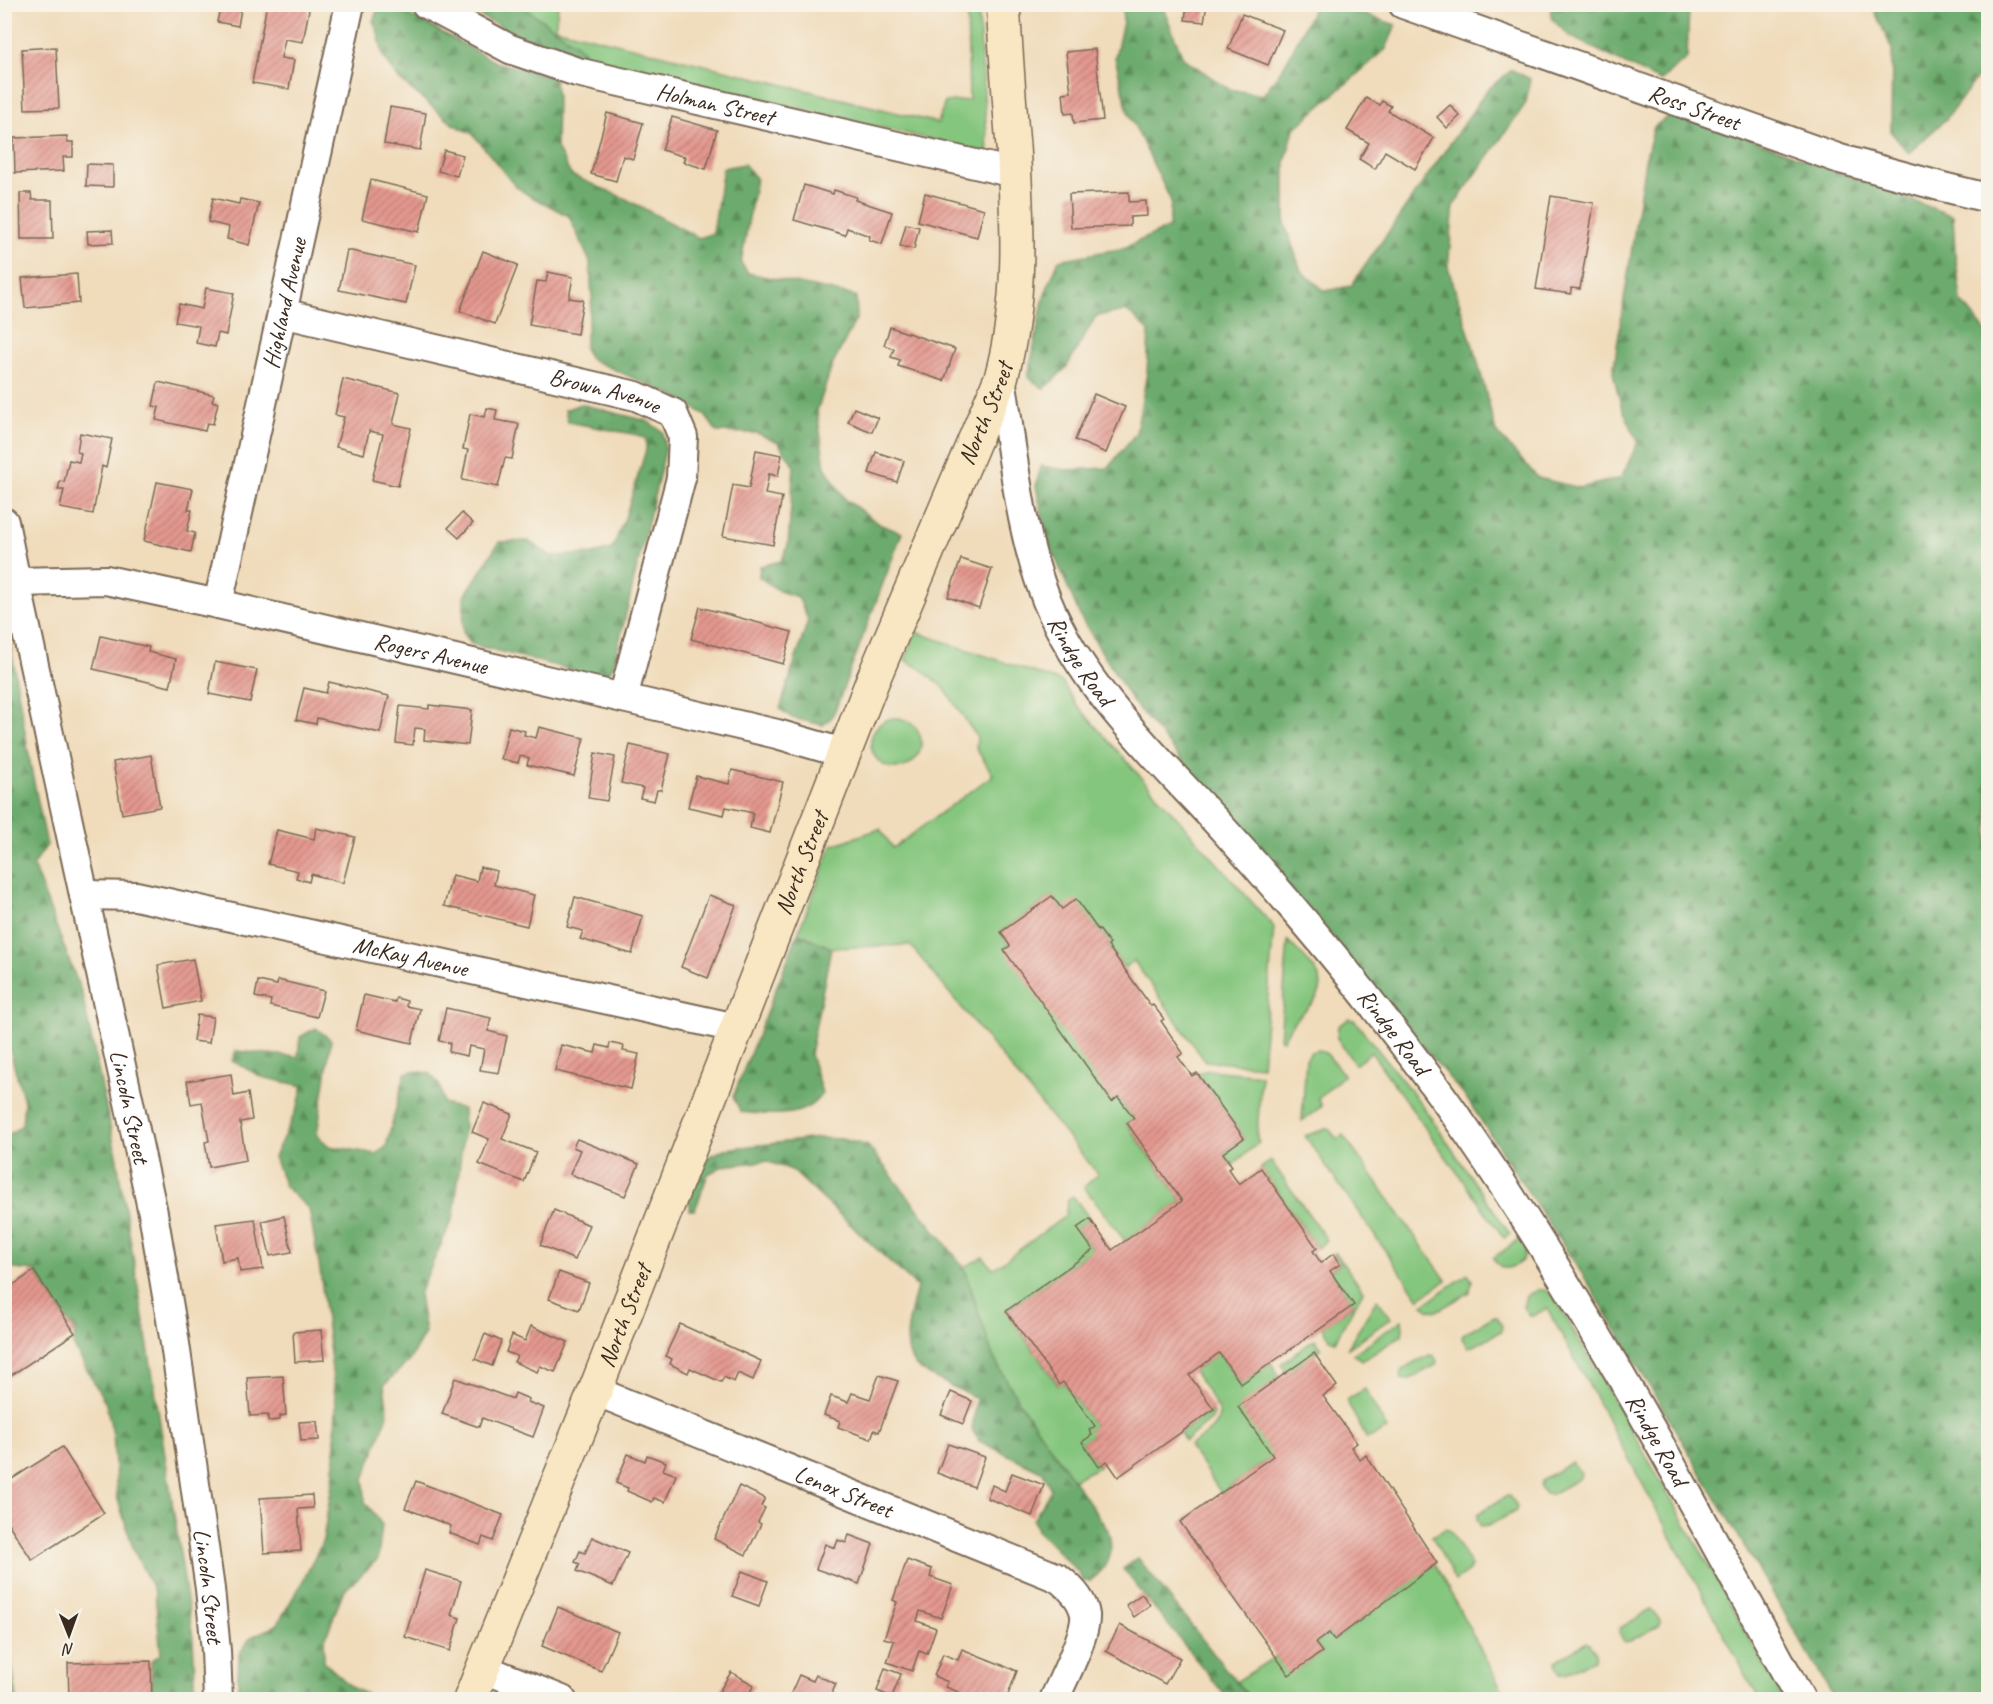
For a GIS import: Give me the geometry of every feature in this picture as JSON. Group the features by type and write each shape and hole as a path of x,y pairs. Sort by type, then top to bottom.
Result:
{"street":[{"name":"Highland Avenue","path":"218,604 350,4"},
{"name":"Holman Street","path":"426,4 510,49 577,72 1014,173"},
{"name":"North Street","path":"470,1700 595,1391 843,753 1001,378 1009,344 1018,268 1003,4"},
{"name":"Ross Street","path":"1403,4 1840,159 1989,198"},
{"name":"Brown Avenue","path":"282,313 636,396 673,413 683,436 681,478 622,698"},
{"name":"Rindge Road","path":"1001,378 1026,534 1048,602 1071,646 1101,693 1121,718 1239,848 1358,985 1470,1136 1530,1226 1617,1367 1801,1700"},
{"name":"Lincoln Street","path":"4,522 153,1213 174,1337 210,1589 218,1700"},
{"name":"Rogers Avenue","path":"16,582 106,580 777,734 843,753"},
{"name":"McKay Avenue","path":"84,895 136,896 736,1028"},
{"name":"Lenox Street","path":"595,1391 1050,1573 1070,1587 1082,1606 1085,1622 1054,1700"},
{"path":"482,1668 562,1700"}],"green space":[{"path":"457,5 520,5 575,43 590,58 533,42"},
{"path":"520,5 558,7 555,28 938,123 945,102 969,100 967,5 978,5 988,153 590,58 575,43"},
{"path":"1122,5 1162,5 1183,58 1229,89 1263,95 1286,63 1315,5 1335,5 1396,25 1386,49 1294,129 1285,162 1285,224 1301,271 1325,291 1351,286 1487,90 1512,70 1530,79 1526,103 1454,205 1448,267 1477,359 1496,432 1538,478 1580,488 1621,478 1638,442 1621,405 1613,373 1645,161 1654,127 1676,110 1953,216 1961,301 1988,334 1988,1699 1835,1699 1592,1289 1467,1099 1132,701 1081,618 1047,538 1036,486 1041,466 1067,470 1108,468 1136,433 1147,373 1149,331 1127,311 1096,316 1066,368 1044,389 1028,377 1044,296 1059,260 1124,248 1169,227 1171,201 1128,112 1115,57 1123,22"},
{"path":"1438,5 1489,5 1487,10 1463,14"},
{"path":"1550,5 1689,5 1687,58 1660,81 1569,36 1552,19"},
{"path":"1872,5 1988,5 1988,64 1946,119 1909,153 1891,132 1892,49"},
{"path":"393,7 495,62 554,77 557,97 556,146 571,175 626,199 699,238 713,233 723,168 744,164 756,178 741,263 748,273 856,296 857,317 832,366 817,411 825,467 845,499 881,525 902,533 836,708 831,718 823,725 792,718 780,709 808,620 798,597 779,591 759,577 760,566 781,561 788,545 794,465 778,442 756,433 717,432 705,415 683,400 590,359 584,348 592,299 590,262 569,216 528,195 514,185 473,134 453,124 399,79 383,56 373,21 377,11"},
{"path":"580,404 647,421 663,432 665,451 614,664 608,674 599,677 471,644 463,632 464,597 499,542 528,541 551,556 593,554 612,549 625,518 646,450 646,439 638,435 568,422 565,410"},
{"path":"4,607 31,768 47,845 33,865 82,994 116,1154 193,1638 196,1699 152,1699 151,1661 161,1654 155,1593 134,1551 117,1496 113,1434 106,1404 73,1345 75,1333 35,1271 14,1269 5,1253 5,1135 22,1125 24,1101 4,1029"},
{"path":"916,632 1062,682 1076,704 1274,927 1262,1066 1205,1061 1134,961 1124,968 1099,929 1062,909 1052,896 1001,932 1112,1101 1118,1097 1134,1118 1127,1124 1182,1201 1125,1241 1084,1187 1098,1174 910,945 831,948 798,933 832,845 880,829 893,848 993,775 976,748 977,737 944,688 905,660"},
{"path":"896,718 905,720 916,729 921,743 919,752 910,763 896,768 887,766 876,757 871,743 873,734 882,723"},
{"path":"798,933 831,948 810,1054 822,1093 815,1102 796,1112 763,1114 741,1112 733,1097"},
{"path":"1288,941 1314,968 1321,984 1313,1003 1297,1018 1283,1040 1280,1039"},
{"path":"1349,1019 1354,1020 1422,1105 1510,1234 1504,1238 1371,1052 1355,1065 1337,1038 1338,1026"},
{"path":"316,1028 331,1040 317,1135 329,1146 376,1154 386,1147 405,1073 413,1071 430,1073 440,1086 444,1104 463,1109 464,1128 454,1215 419,1294 425,1333 409,1361 384,1385 388,1415 364,1479 365,1502 382,1525 378,1559 343,1592 324,1642 324,1662 354,1689 379,1699 237,1699 239,1654 251,1637 277,1625 304,1579 323,1540 334,1471 336,1404 320,1270 309,1209 285,1187 274,1157 298,1106 303,1086 262,1077 232,1061 236,1051 298,1057 300,1037"},
{"path":"1319,1050 1327,1054 1344,1075 1318,1099 1322,1106 1302,1121 1306,1059 1311,1052"},
{"path":"1209,1070 1261,1075 1257,1138 1259,1142 1232,1166 1223,1153 1244,1138 1197,1073"},
{"path":"1328,1128 1337,1139 1343,1135 1446,1280 1419,1299 1305,1136"},
{"path":"819,1138 842,1139 868,1146 964,1267 993,1357 1019,1402 1108,1530 1111,1546 1109,1559 1102,1570 1090,1581 1083,1581 1078,1572 1037,1530 1033,1520 1051,1490 1043,1472 979,1441 972,1430 976,1399 921,1370 910,1357 908,1327 917,1287 792,1170 766,1161 723,1166 708,1174 695,1210 689,1210 690,1191 705,1160 710,1156 725,1149"},
{"path":"1271,1161 1327,1240 1317,1248 1261,1168"},
{"path":"1073,1196 1090,1219 1077,1228 1093,1250 1006,1311 1058,1385 1063,1382 1095,1426 1092,1435 1082,1442 1099,1467 1072,1480 1019,1402 993,1357 964,1267 983,1257 993,1269 1065,1216 1068,1200"},
{"path":"1522,1238 1525,1250 1523,1259 1509,1268 1499,1265 1493,1258"},
{"path":"1336,1253 1363,1291 1335,1341 1330,1339 1322,1327 1354,1305 1330,1271 1340,1264 1333,1254"},
{"path":"1468,1274 1472,1281 1470,1292 1437,1311 1430,1310 1423,1305"},
{"path":"1537,1290 1545,1290 1554,1297 1689,1530 1783,1699 1759,1699 1547,1308 1533,1316 1529,1315 1523,1307 1526,1296"},
{"path":"1377,1299 1391,1318 1347,1349"},
{"path":"1494,1316 1502,1326 1501,1331 1467,1347 1462,1338 1463,1334"},
{"path":"1402,1320 1402,1335 1362,1361 1353,1354"},
{"path":"1315,1339 1321,1348 1287,1373 1281,1364"},
{"path":"1219,1353 1241,1384 1271,1363 1280,1377 1273,1456 1221,1493 1189,1446 1214,1427 1219,1416 1219,1410 1194,1371"},
{"path":"1429,1355 1434,1356 1437,1361 1436,1365 1408,1380 1401,1379 1402,1370"},
{"path":"1365,1389 1387,1429 1367,1439 1346,1400"},
{"path":"1212,1411 1211,1419 1185,1441 1180,1433"},
{"path":"1572,1462 1581,1473 1580,1478 1552,1494 1545,1494 1540,1486 1541,1481"},
{"path":"1509,1495 1517,1506 1516,1511 1488,1526 1481,1527 1477,1514"},
{"path":"1446,1529 1451,1531 1471,1566 1469,1571 1455,1581 1432,1536"},
{"path":"1138,1558 1251,1699 1228,1699 1123,1569"},
{"path":"1435,1564 1507,1699 1251,1699 1236,1682 1276,1656 1289,1674 1322,1652 1315,1643 1329,1633 1334,1640"},
{"path":"1651,1610 1660,1620 1659,1626 1624,1642 1619,1633 1620,1628"},
{"path":"5,1626 7,1632 17,1699 5,1699"},
{"path":"1587,1642 1596,1653 1595,1658 1566,1674 1560,1674 1556,1661"}],"building":[{"path":"124,4 154,4 154,8 124,6"},
{"path":"221,4 242,4 238,26 217,22"},
{"path":"267,4 310,4 303,42 285,39 281,58 294,60 289,89 252,83"},
{"path":"1187,4 1207,4 1204,22 1185,20"},
{"path":"1242,14 1283,30 1268,65 1228,49"},
{"path":"56,47 59,108 25,109 22,49"},
{"path":"1095,49 1103,120 1074,123 1073,113 1065,114 1063,93 1071,92 1066,52"},
{"path":"1366,98 1380,105 1382,101 1391,106 1388,111 1434,138 1415,169 1385,151 1375,169 1359,159 1369,143 1347,130"},
{"path":"1450,105 1460,116 1447,128 1437,117"},
{"path":"390,107 426,113 420,150 384,144"},
{"path":"607,113 643,123 633,159 623,156 616,181 591,174"},
{"path":"672,117 717,130 706,169 683,162 685,157 662,150"},
{"path":"67,136 67,142 73,142 73,157 63,157 64,171 15,173 14,138"},
{"path":"444,150 463,155 457,176 438,171"},
{"path":"87,164 113,165 113,187 86,186"},
{"path":"371,180 428,194 419,232 362,219"},
{"path":"804,185 833,194 834,190 856,197 855,200 892,212 882,244 869,240 870,236 847,228 845,235 794,220"},
{"path":"1129,192 1129,202 1146,201 1147,216 1130,217 1130,226 1071,228 1069,194"},
{"path":"20,193 31,193 32,200 52,200 53,239 21,239"},
{"path":"925,193 984,209 977,237 918,221"},
{"path":"1551,196 1594,203 1580,289 1571,288 1571,294 1536,289"},
{"path":"213,198 239,204 240,199 259,203 249,245 227,239 229,227 208,222"},
{"path":"906,224 919,227 914,249 900,246"},
{"path":"112,230 113,243 88,244 87,231"},
{"path":"347,250 415,265 406,304 339,290"},
{"path":"483,251 518,265 495,324 460,311"},
{"path":"548,272 573,277 569,298 583,300 577,334 529,325 537,281 546,282"},
{"path":"77,274 79,303 25,308 22,278"},
{"path":"206,288 234,293 226,335 218,333 215,347 196,343 199,326 175,322 179,304 202,309"},
{"path":"890,327 955,349 944,381 898,366 900,360 891,357 894,349 884,345"},
{"path":"343,379 400,393 393,424 411,428 398,486 372,480 383,434 369,431 364,454 336,447 344,417 335,415"},
{"path":"158,382 214,395 212,401 218,403 213,424 207,423 205,431 156,420 159,407 153,406"},
{"path":"1094,394 1125,407 1106,453 1075,440"},
{"path":"487,408 497,410 495,420 519,424 512,459 505,458 498,487 462,480 468,450 463,449 470,414 485,417"},
{"path":"854,408 878,418 872,432 848,422"},
{"path":"80,433 112,439 106,468 102,466 93,514 60,508 64,490 58,490 60,481 64,482 69,460 79,462 81,453 77,452"},
{"path":"756,450 782,455 778,476 769,474 765,494 782,497 773,545 723,536 733,485 749,488"},
{"path":"876,452 904,461 897,482 869,473"},
{"path":"157,482 193,489 188,510 192,510 187,531 195,533 191,552 144,541"},
{"path":"462,513 473,523 459,538 448,528"},
{"path":"961,559 992,569 979,608 948,597"},
{"path":"700,607 792,632 783,664 691,639"},
{"path":"101,636 149,647 148,652 176,659 170,687 93,669"},
{"path":"215,662 257,670 250,702 209,694"},
{"path":"329,682 389,696 380,733 317,718 316,724 296,720 304,688 326,693"},
{"path":"429,705 472,710 468,745 424,740 425,729 415,728 413,745 396,743 400,706 429,709"},
{"path":"509,727 525,731 524,735 536,738 539,727 584,738 574,776 527,765 529,758 520,756 518,763 501,759"},
{"path":"630,745 670,754 661,790 657,790 654,801 640,798 643,788 621,783"},
{"path":"595,753 615,757 607,801 588,798"},
{"path":"151,755 160,807 122,814 113,762"},
{"path":"732,770 783,782 770,833 750,828 753,813 726,807 724,815 688,807 696,776 729,784"},
{"path":"316,828 355,837 343,883 311,874 309,882 296,878 298,871 268,864 277,830 314,839"},
{"path":"480,867 497,871 494,885 534,895 527,926 444,906 452,875 477,881"},
{"path":"709,895 736,905 708,978 681,967"},
{"path":"1052,896 1062,909 1076,899 1110,944 1108,946 1151,1006 1153,1005 1164,1019 1161,1021 1183,1053 1178,1057 1192,1076 1197,1073 1244,1138 1223,1153 1232,1166 1228,1169 1239,1184 1261,1168 1317,1248 1313,1251 1321,1263 1333,1254 1340,1264 1330,1271 1354,1305 1241,1384 1219,1353 1189,1375 1214,1409 1118,1477 1107,1461 1099,1467 1082,1442 1092,1435 1089,1430 1095,1426 1063,1382 1059,1385 1006,1311 1093,1250 1077,1228 1090,1219 1112,1250 1182,1201 1127,1123 1134,1118 1118,1097 1112,1102 1004,950 1010,946 1001,932"},
{"path":"575,897 643,916 632,954 580,939 583,931 567,927"},
{"path":"193,959 201,1001 166,1008 158,965"},
{"path":"278,980 324,991 317,1017 270,1006 271,1000 255,997 258,981 277,985"},
{"path":"364,995 395,1002 396,998 407,1001 406,1006 420,1009 412,1043 356,1030"},
{"path":"446,1008 491,1018 488,1031 507,1036 499,1073 480,1070 484,1049 469,1046 467,1056 449,1052 450,1043 439,1041"},
{"path":"197,1015 213,1017 209,1043 193,1041"},
{"path":"610,1043 624,1046 623,1051 639,1054 631,1089 555,1071 561,1045 595,1053 597,1045 609,1048"},
{"path":"231,1074 234,1096 248,1093 252,1120 240,1122 246,1160 209,1167 205,1142 209,1141 202,1102 191,1104 187,1081"},
{"path":"484,1103 512,1114 502,1139 536,1152 524,1182 479,1164 489,1139 472,1132"},
{"path":"577,1139 639,1164 625,1196 570,1174 580,1150 573,1147"},
{"path":"554,1210 589,1225 575,1260 540,1245"},
{"path":"284,1216 292,1252 270,1256 262,1221"},
{"path":"255,1219 263,1269 240,1272 238,1258 222,1261 216,1224"},
{"path":"34,1271 75,1333 7,1378 4,1375 4,1291"},
{"path":"559,1272 589,1283 579,1310 549,1299"},
{"path":"680,1324 761,1361 753,1380 738,1373 734,1382 724,1377 721,1382 690,1368 688,1373 670,1364 672,1359 665,1356"},
{"path":"531,1326 568,1342 555,1372 540,1366 537,1372 514,1362 517,1356 506,1352 512,1335 525,1341"},
{"path":"321,1330 324,1360 295,1362 293,1332"},
{"path":"485,1334 501,1341 492,1366 475,1359"},
{"path":"1314,1353 1337,1386 1323,1396 1357,1443 1351,1447 1360,1460 1366,1455 1437,1563 1334,1640 1329,1633 1315,1643 1322,1652 1289,1675 1180,1522 1273,1456 1238,1407"},
{"path":"879,1375 898,1381 879,1432 874,1430 871,1439 838,1427 840,1421 824,1415 831,1396 848,1402 852,1393 870,1399"},
{"path":"283,1376 286,1415 280,1416 280,1420 268,1421 268,1415 250,1416 247,1378"},
{"path":"455,1378 513,1399 515,1393 529,1399 528,1402 544,1408 533,1437 482,1418 479,1427 442,1414"},
{"path":"951,1392 972,1401 963,1424 941,1415"},
{"path":"317,1421 319,1440 301,1441 299,1422"},
{"path":"948,1444 985,1457 974,1487 937,1473"},
{"path":"62,1447 104,1513 32,1560 4,1517 4,1484"},
{"path":"628,1454 645,1461 647,1455 666,1462 663,1470 676,1475 665,1502 654,1498 652,1502 627,1491 628,1488 616,1483"},
{"path":"1012,1473 1044,1485 1032,1516 987,1498 992,1485 1005,1491"},
{"path":"416,1481 503,1515 493,1541 483,1537 480,1545 449,1533 451,1526 405,1508"},
{"path":"739,1486 765,1498 761,1506 765,1508 758,1522 761,1524 746,1555 714,1539"},
{"path":"312,1495 313,1508 298,1509 301,1551 264,1553 260,1498"},
{"path":"849,1535 873,1544 859,1584 816,1569 825,1544 835,1548 838,1540 846,1543"},
{"path":"592,1537 628,1553 613,1586 577,1571 580,1564 575,1562 580,1551 585,1553"},
{"path":"907,1560 932,1569 930,1577 953,1585 941,1618 920,1611 917,1621 936,1628 927,1654 919,1651 912,1671 887,1662 894,1641 884,1638 897,1602 893,1600"},
{"path":"425,1570 461,1581 451,1615 460,1618 450,1651 405,1637"},
{"path":"742,1571 768,1581 759,1606 732,1596"},
{"path":"1142,1594 1150,1605 1134,1617 1126,1605"},
{"path":"558,1607 618,1632 601,1671 542,1646"},
{"path":"1120,1625 1180,1658 1165,1684 1106,1651"},
{"path":"962,1649 1017,1671 1006,1700 978,1700 946,1687 948,1682 934,1676 943,1654 958,1660"},
{"path":"151,1661 152,1700 69,1700 68,1663"},
{"path":"885,1668 901,1674 892,1697 877,1691"},
{"path":"731,1672 754,1685 745,1700 715,1698"},
{"path":"799,1675 813,1681 816,1675 836,1684 829,1700 788,1700"}]}
